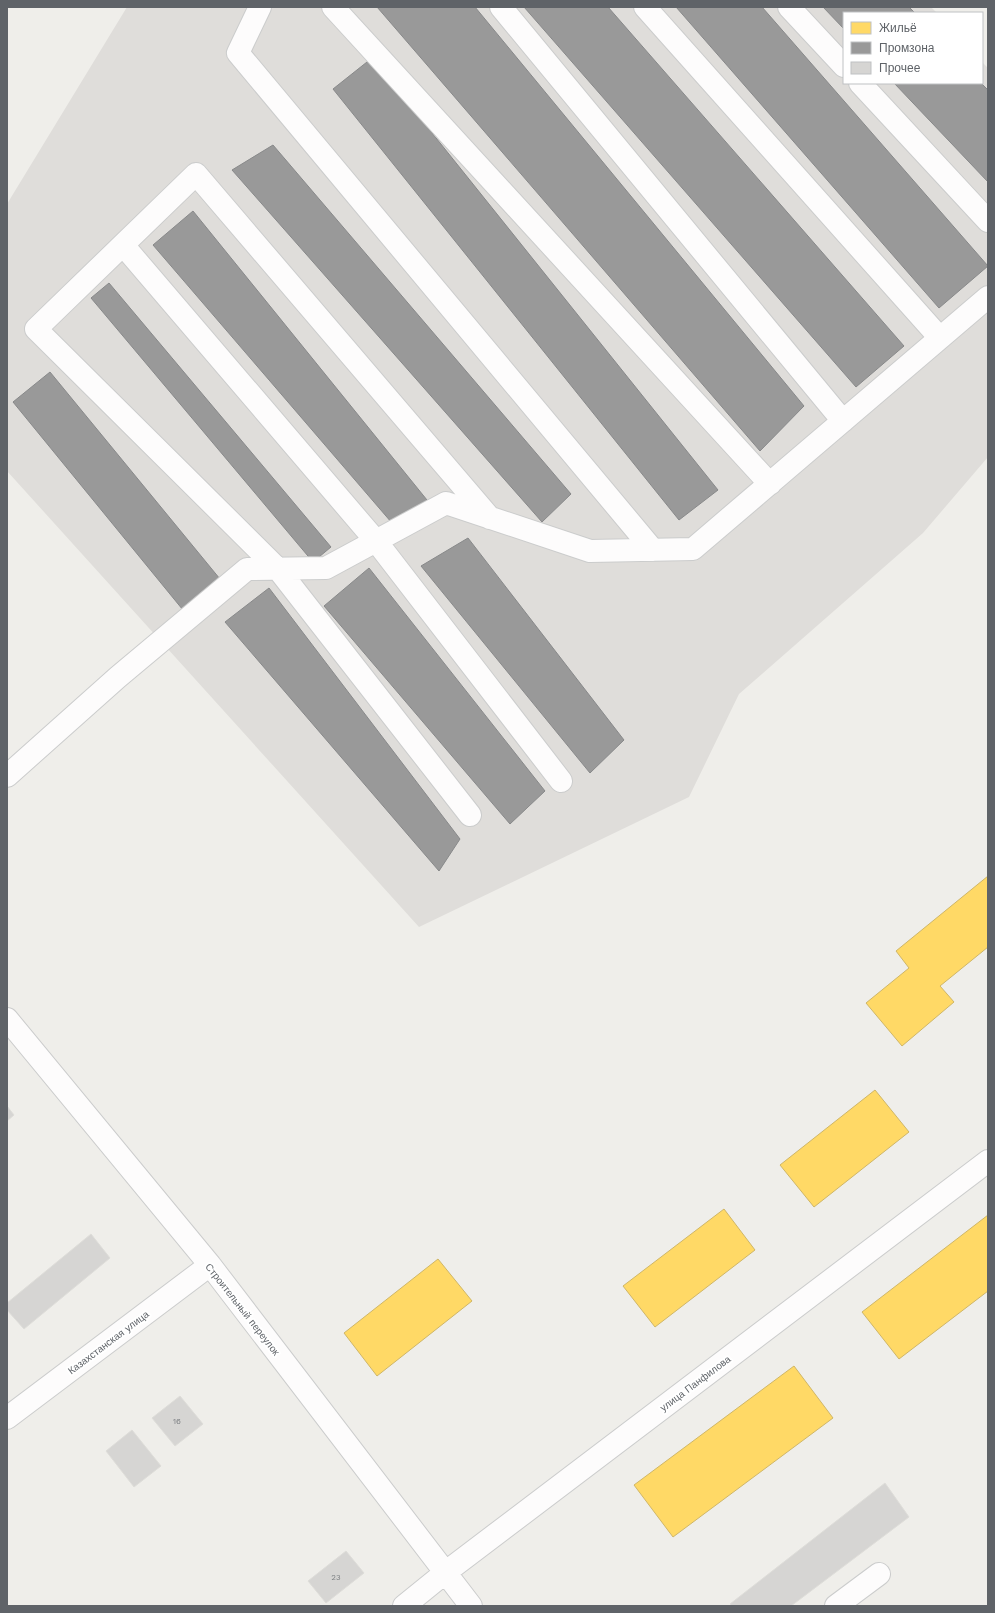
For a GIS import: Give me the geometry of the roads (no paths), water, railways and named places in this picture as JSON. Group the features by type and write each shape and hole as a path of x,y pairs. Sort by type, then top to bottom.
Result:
{"street":[{"path":"260,7 238,53 653,550"},
{"path":"333,7 770,484"},
{"path":"501,7 843,421"},
{"path":"645,7 940,338"},
{"path":"789,7 843,65"},
{"path":"861,84 988,221"},
{"path":"470,815 278,569 36,329 196,174 490,518"},
{"path":"123,245 376,541 561,781"},
{"path":"7,776 118,677 247,569 326,568 446,504 590,551 693,550 988,297"},
{"name":"Строительный переулок","path":"7,1019 210,1265 471,1606"},
{"name":"улица Панфилова","path":"404,1606 446,1572 988,1161"},
{"name":"Казахстанская улица","path":"7,1418 210,1265"},
{"path":"836,1606 879,1574"}]}
